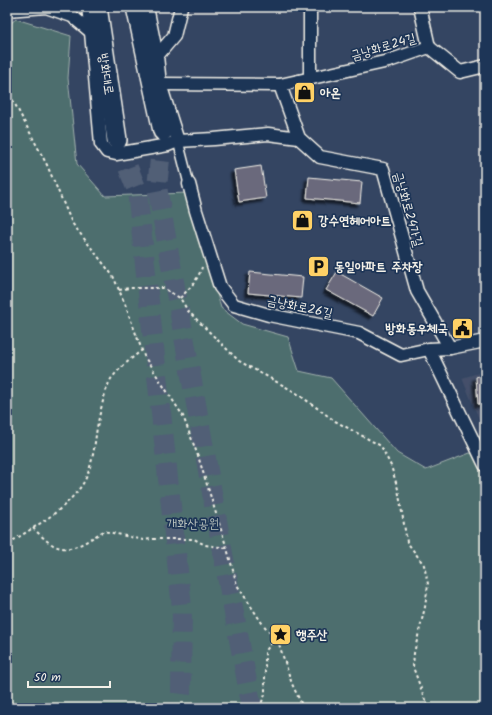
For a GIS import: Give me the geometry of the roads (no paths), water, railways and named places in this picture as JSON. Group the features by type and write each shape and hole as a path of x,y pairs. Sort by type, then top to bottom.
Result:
{"main road":[{"name":"방화대로","path":"97,7 117,140"},
{"path":"136,7 171,136"}],"street":[{"path":"7,10 46,7 72,16 91,32"},
{"path":"88,7 100,144 107,152 116,154 168,145 171,136"},
{"path":"147,7 157,56 160,84 171,136 189,184"},
{"path":"157,56 174,36 181,7"},
{"path":"310,7 310,79"},
{"path":"420,7 428,47"},
{"name":"금낭화로24길","path":"280,85 389,61 428,47 460,72 485,66"},
{"path":"160,84 280,85"},
{"name":"금낭화로24가길","path":"280,85 299,138 320,157 383,169 418,291 450,348"},
{"path":"171,136 214,139 268,134 299,138"},
{"name":"금낭화로26길","path":"189,184 220,287 234,305 269,315 359,333 401,355 429,349 450,348 485,341"},
{"path":"429,349 485,465"}],"tunnel":[{"path":"163,131 157,187 252,708"},
{"path":"117,140 137,190 182,608 181,693 179,708"}],"place":[{"name":"아온","path":"305,92"},
{"name":"강수연헤어아트","path":"303,220"},
{"name":"동일아파트 주차장","path":"318,266"},
{"name":"방화동우체국","path":"463,328"},
{"name":"행주산","path":"280,634"}],"park label":[{"name":"개화산공원","path":"193,523"}]}
